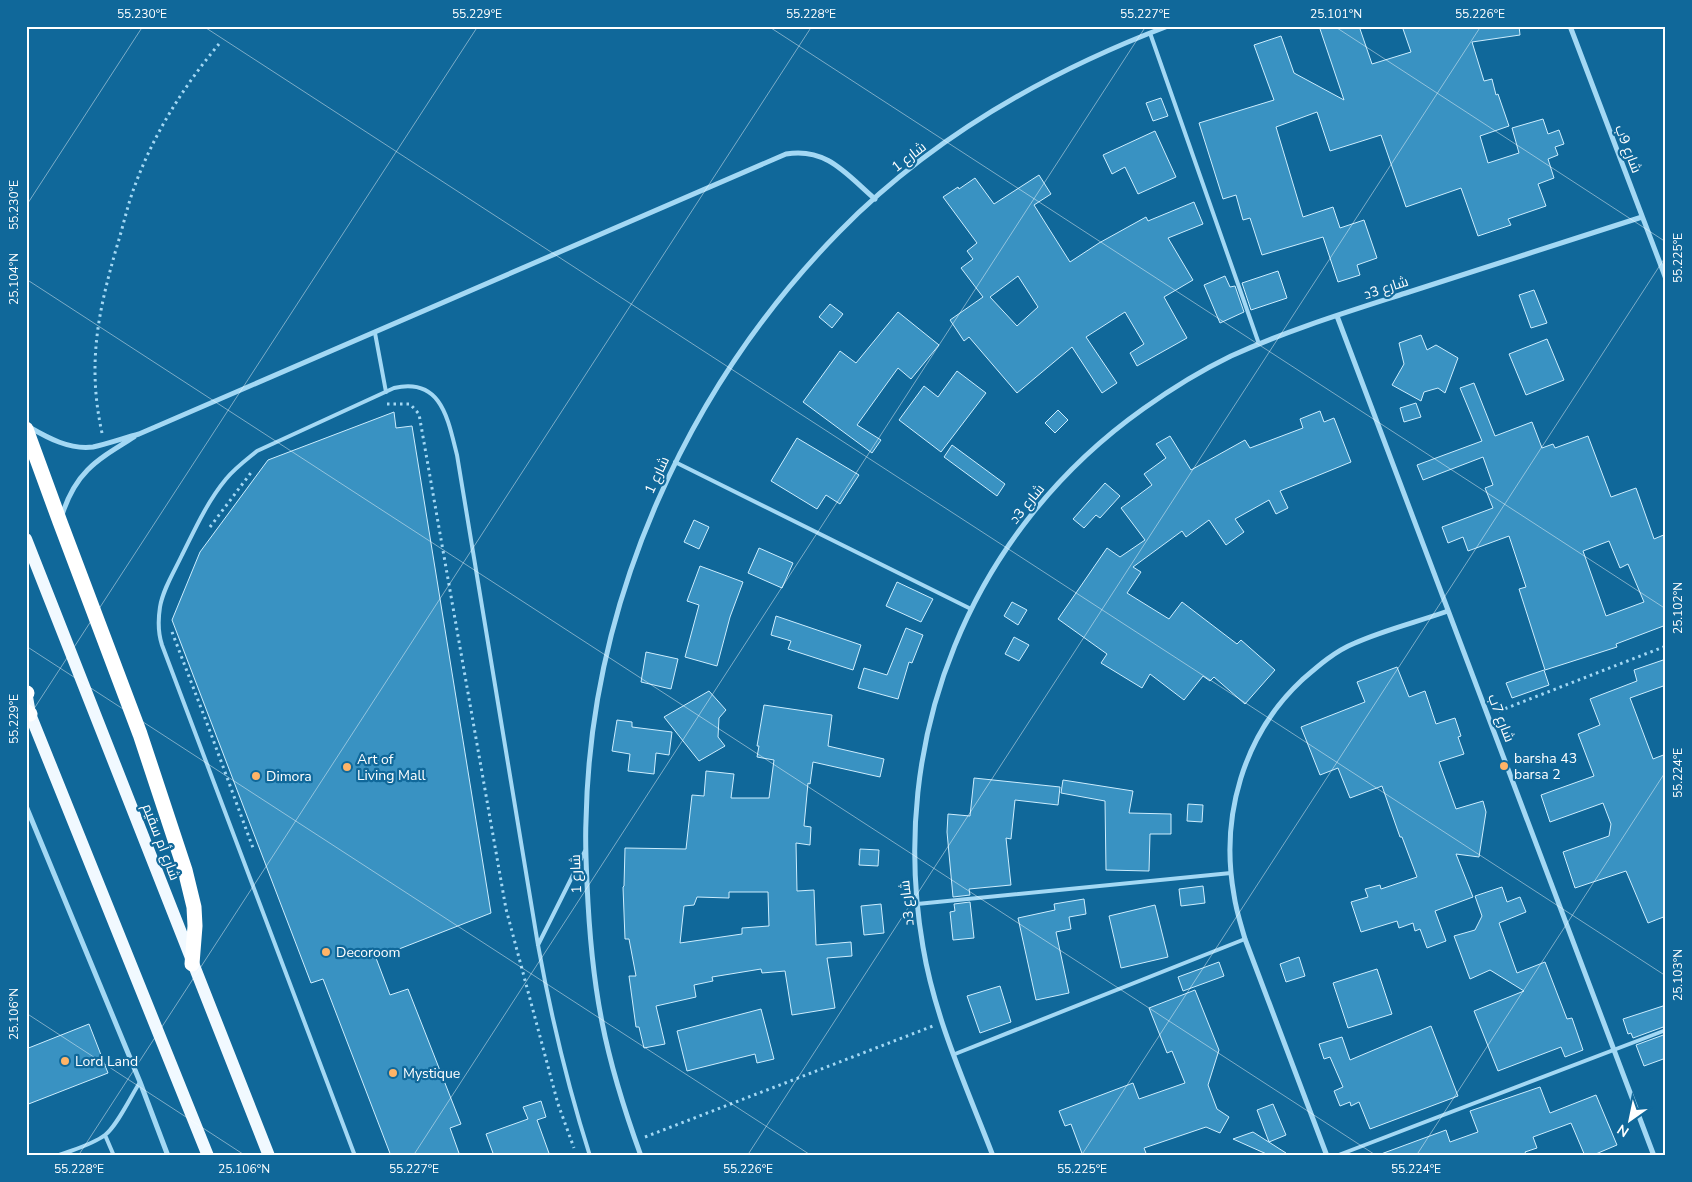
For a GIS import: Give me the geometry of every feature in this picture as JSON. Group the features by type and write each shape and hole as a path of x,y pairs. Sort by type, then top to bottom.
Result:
{"highway":[{"path":"26,427 140,734 185,870 190,888 194,917 195,945 192,964"}],"main road":[{"name":"شارع أم سقيم","path":"26,539 269,1156"},
{"path":"26,692 28,713 208,1156"}],"street":[{"name":"شارع 1","path":"641,1156 618,1086 601,1019 589,923 586,818 594,728 611,640 623,596 640,546 675,462 711,398 751,337 779,300 842,230 875,199 948,141 1026,92 1108,50 1168,26"},
{"name":"شارع 9ب","path":"1570,26 1666,280"},
{"path":"26,427 66,444 92,447 139,434 786,154 812,153 824,157 875,199"},
{"name":"شارع 3د","path":"993,1156 942,1022 928,971 917,904 914,848 915,815 924,750 939,686 950,654 971,609 995,566 1033,512 1078,463 1102,441 1132,417 1179,385 1229,357 1300,327 1642,217"},
{"name":"شارع 7ب","path":"1336,316 1654,1156"},
{"path":"60,522 71,491 87,470 96,461 139,434"},
{"path":"1327,1156 1245,940 1235,904 1231,873 1231,826 1235,798 1242,770 1256,740 1278,706 1313,671 1332,656 1354,643 1448,611"},
{"path":"26,806 140,1082 168,1156"}],"lane":[{"path":"1150,33 1259,344"},
{"path":"374,333 386,392"},
{"path":"355,1156 162,645 158,622 162,599 204,511 214,494 241,464 257,451 403,386 421,388 437,398 446,414 457,454 538,944 550,1006 567,1076 590,1156"},
{"path":"675,462 971,609"},
{"path":"538,944 586,849"},
{"path":"917,904 1231,873"},
{"path":"955,1054 1245,940"},
{"path":"1336,1156 1666,1030"},
{"path":"57,1156 105,1135 114,1125 140,1082"},
{"path":"105,1135 114,1156"}],"path":[{"path":"105,443 96,394 94,369 98,319 106,285 134,188 150,152 181,94 219,44"},
{"path":"378,408 387,404 410,404 419,414 506,908 558,1104 577,1156"},
{"path":"206,532 257,465"},
{"path":"170,626 255,855"},
{"path":"1488,715 1666,646"},
{"path":"635,1141 942,1022"}],"building":[{"path":"1319,26 1359,26 1372,64 1411,52 1402,26 1519,26 1520,35 1472,42 1484,81 1492,79 1496,95 1498,94 1509,126 1480,136 1488,163 1519,153 1512,128 1543,119 1548,134 1559,130 1564,144 1555,147 1558,155 1548,159 1554,178 1538,184 1546,206 1508,219 1511,225 1478,236 1461,188 1406,207 1381,135 1330,151 1317,112 1276,127 1303,217 1333,207 1340,228 1364,220 1377,258 1357,265 1360,275 1338,282 1323,237 1262,255 1250,218 1243,220 1236,195 1223,199 1199,123 1274,100 1254,45 1281,36 1294,73 1344,100"},
{"path":"1161,98 1168,116 1153,121 1146,103"},
{"path":"1155,131 1176,177 1138,194 1125,167 1112,174 1103,155"},
{"path":"1039,175 1051,194 1034,205 1070,262 1099,243 1146,217 1148,221 1194,202 1203,224 1168,238 1193,280 1164,297 1187,338 1137,366 1130,353 1144,344 1125,312 1086,337 1117,383 1102,393 1072,347 1017,393 969,337 964,341 950,320 983,297 961,268 973,259 967,251 977,243 943,197 975,178 994,204","holes":["1018,276 1038,307 1017,326 990,297"]},
{"path":"1278,271 1287,298 1251,310 1242,283"},
{"path":"1225,276 1230,287 1235,286 1244,312 1220,323 1204,285"},
{"path":"1534,290 1547,323 1531,328 1519,295"},
{"path":"830,304 843,314 832,328 819,317"},
{"path":"898,312 939,345 911,379 898,368 857,425 881,440 872,453 803,402 840,351 856,363"},
{"path":"1421,335 1427,350 1436,345 1458,358 1445,393 1438,388 1424,392 1421,401 1392,385 1404,364 1399,343"},
{"path":"1547,339 1564,380 1526,395 1509,354"},
{"path":"957,371 986,393 941,452 899,420 924,386 938,397"},
{"path":"1474,383 1495,436 1532,422 1542,448 1553,444 1555,448 1588,436 1611,497 1636,488 1654,539 1666,534 1666,625 1616,644 1617,647 1545,670 1519,589 1526,587 1509,536 1468,551 1463,537 1448,543 1442,527 1493,508 1485,488 1493,485 1483,457 1423,480 1417,465 1482,441 1460,388","holes":["1609,541 1620,568 1628,564 1644,602 1606,616 1583,551"]},
{"path":"1416,403 1421,417 1404,422 1400,408"},
{"path":"1058,410 1068,420 1055,433 1045,423"},
{"path":"1320,411 1324,422 1334,418 1351,462 1280,491 1288,508 1276,514 1269,500 1235,519 1244,532 1226,545 1209,520 1186,537 1182,531 1133,567 1141,572 1127,593 1169,619 1182,602 1237,644 1241,640 1275,670 1245,704 1214,677 1210,681 1203,676 1184,700 1150,674 1142,688 1101,663 1107,654 1058,619 1107,548 1120,557 1145,540 1121,508 1152,485 1144,474 1166,458 1156,444 1170,436 1191,470 1245,440 1250,448 1303,428 1300,419"},
{"name":"Art of Living Mall","path":"394,412 396,428 412,426 491,913 376,958 390,995 408,989 461,1124 450,1128 460,1156 391,1156 323,979 311,983 172,620 200,552 268,460"},
{"path":"797,438 859,475 840,504 826,495 817,509 771,481"},
{"path":"952,445 1005,484 997,496 944,457"},
{"path":"1105,483 1120,496 1100,518 1096,515 1084,528 1073,519"},
{"path":"694,520 709,527 699,549 684,542"},
{"path":"759,548 793,563 782,588 748,573"},
{"path":"700,566 743,582 730,617 717,666 685,657 699,605 687,601"},
{"path":"897,582 933,599 921,622 886,606"},
{"path":"1012,602 1027,610 1018,625 1004,616"},
{"path":"776,616 861,645 853,670 788,649 791,641 771,635"},
{"path":"906,628 923,635 912,663 909,662 898,699 858,688 864,668 887,675"},
{"path":"1014,637 1029,645 1019,661 1005,654"},
{"path":"646,652 678,659 671,689 641,682"},
{"path":"1666,659 1666,685 1630,698 1653,759 1666,754 1666,916 1648,923 1626,871 1575,888 1563,852 1609,836 1611,824 1603,803 1550,822 1541,795 1594,776 1578,734 1600,725 1590,699 1637,681 1634,670"},
{"path":"1397,667 1409,697 1425,691 1436,724 1455,718 1461,736 1458,737 1464,754 1439,762 1456,809 1483,801 1486,812 1479,857 1456,854 1473,897 1435,911 1446,941 1427,948 1420,929 1415,931 1413,923 1399,928 1397,921 1361,932 1351,902 1368,897 1365,889 1380,885 1381,889 1417,877 1402,837 1400,837 1382,786 1350,798 1338,768 1320,775 1301,727 1365,702 1357,682"},
{"path":"1544,670 1549,685 1512,698 1506,683"},
{"path":"709,691 726,710 719,718 718,737 725,746 699,761 664,717"},
{"path":"764,705 832,715 828,746 884,759 880,777 813,762 810,784 808,783 804,826 811,827 810,845 796,843 797,891 814,890 816,945 851,942 852,956 827,958 835,1008 792,1015 785,971 762,973 761,969 712,977 713,981 694,985 696,997 656,1006 665,1044 644,1048 639,1027 636,1027 629,976 636,976 629,939 625,939 623,887 625,848 686,849 692,795 704,796 706,771 734,774 731,798 769,798 774,760 757,757 759,746 757,746","holes":["729,892 768,892 769,926 742,928 742,934 680,943 684,906 694,905 697,897 729,898"]},
{"path":"617,720 632,722 632,727 672,732 669,755 656,753 654,774 628,771 630,754 612,751"},
{"path":"974,778 1060,787 1058,805 1015,800 1011,839 1006,838 1011,885 969,889 970,895 953,897 947,832 948,814 970,816"},
{"path":"1063,780 1133,791 1129,813 1171,814 1171,834 1150,834 1149,871 1106,870 1105,801 1061,793"},
{"path":"1188,804 1203,805 1202,822 1187,821"},
{"path":"860,849 879,850 878,866 859,865"},
{"path":"1203,886 1205,903 1181,906 1179,889"},
{"path":"1502,887 1507,902 1520,897 1526,912 1499,923 1517,973 1545,962 1567,1019 1572,1018 1583,1050 1565,1057 1561,1047 1498,1071 1474,1011 1524,991 1490,970 1470,979 1454,936 1475,930 1482,916 1475,896"},
{"path":"1084,899 1086,914 1069,917 1071,929 1056,932 1069,993 1036,1000 1018,918 1055,910 1054,904"},
{"path":"970,902 974,938 953,940 950,912 955,911 954,904"},
{"path":"881,904 884,933 864,935 861,906"},
{"path":"1155,905 1168,957 1121,968 1109,916"},
{"path":"1299,957 1305,976 1286,982 1280,964"},
{"path":"1219,962 1224,976 1183,991 1178,977"},
{"path":"1377,969 1392,1014 1348,1028 1333,983"},
{"path":"1000,986 1011,1022 980,1033 967,996"},
{"path":"1195,990 1219,1050 1208,1085 1217,1109 1229,1117 1220,1133 1206,1127 1144,1148 1147,1156 1083,1156 1071,1124 1065,1126 1059,1111 1133,1083 1139,1099 1185,1083 1172,1051 1167,1053 1149,1008"},
{"path":"1666,1005 1666,1026 1633,1038 1631,1033 1628,1034 1623,1019"},
{"path":"761,1009 774,1059 757,1063 755,1054 687,1071 677,1031"},
{"name":"Lord Land","path":"89,1024 108,1073 26,1105 26,1049"},
{"path":"1431,1026 1458,1096 1370,1129 1359,1102 1351,1106 1350,1102 1340,1106 1334,1091 1343,1087 1330,1057 1324,1059 1319,1044 1342,1037 1350,1060"},
{"path":"1666,1034 1666,1058 1644,1066 1636,1045"},
{"path":"1540,1087 1550,1113 1596,1095 1617,1145 1591,1156 1585,1156 1571,1123 1533,1137 1537,1148 1525,1152 1527,1156 1381,1156 1381,1154 1446,1130 1450,1142 1478,1132 1470,1111"},
{"path":"541,1101 546,1117 537,1120 550,1156 494,1156 486,1134 528,1119 523,1107"},
{"path":"1273,1104 1286,1135 1269,1142 1257,1110"},
{"path":"1253,1132 1286,1153 1284,1156 1271,1156 1233,1139"}],"place":[{"name":"barsha 43 barsa 2","path":"1504,766"},
{"name":"Art of Living Mall","path":"347,767"},
{"name":"Dimora","path":"256,776"},
{"name":"Decoroom","path":"326,952"},
{"name":"Lord Land","path":"65,1061"},
{"name":"Mystique","path":"393,1073"}]}
